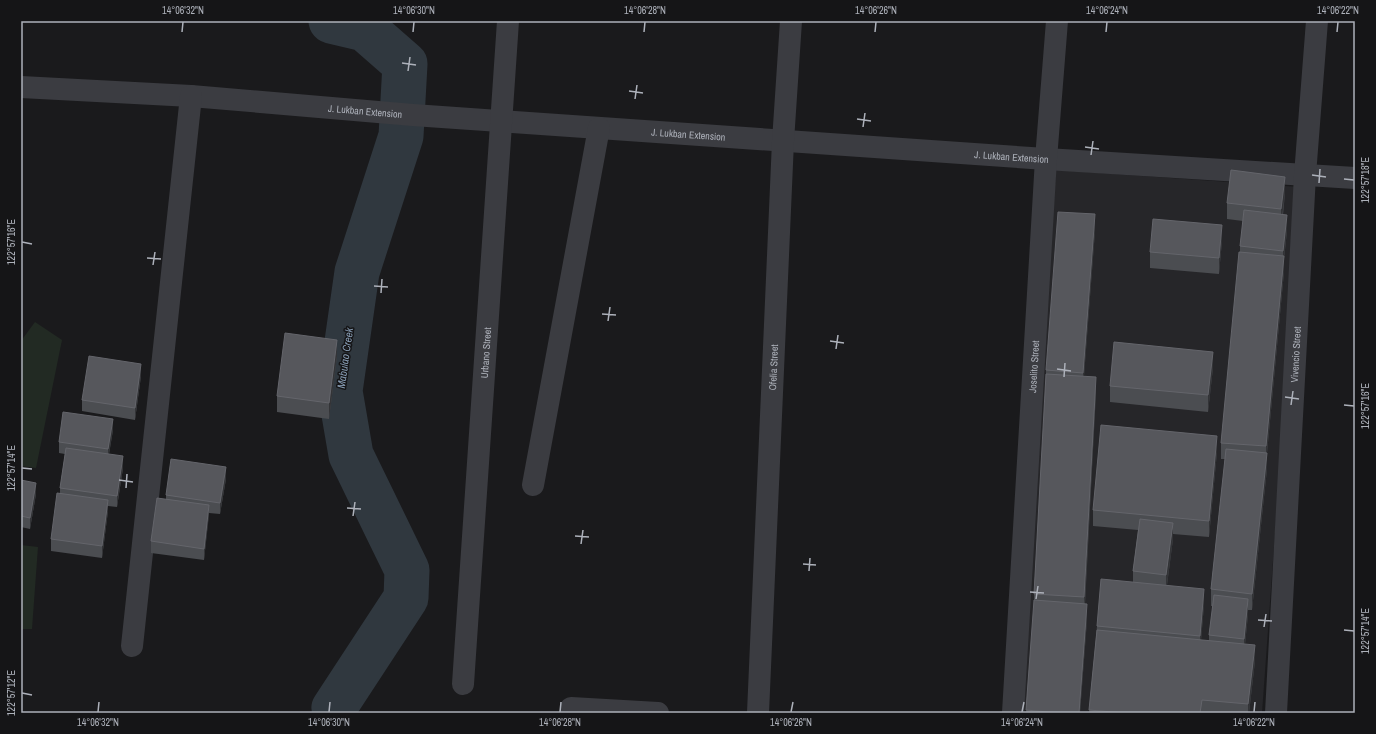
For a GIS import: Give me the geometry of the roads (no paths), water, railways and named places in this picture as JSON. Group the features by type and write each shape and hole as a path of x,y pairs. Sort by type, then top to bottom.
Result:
{"street":[{"name":"Urbano Street","path":"463,684 508,21"},
{"name":"Ofelia Street","path":"758,713 783,141 791,21"},
{"name":"Joselito Street","path":"1013,713 1046,159 1057,21"},
{"name":"Vivencio Street","path":"1276,713 1305,175 1317,21"},
{"name":"J. Lukban Extension","path":"21,87 191,96 354,111 1046,159 1355,178"},
{"path":"132,646 191,96"},
{"path":"533,485 599,128"},
{"path":"571,708 658,713"}],"waterway":[{"name":"Mabulao Creek","path":"331,21 365,29 405,64 401,136 357,272 340,391 351,455 407,570 406,598 334,708 336,713"}]}
